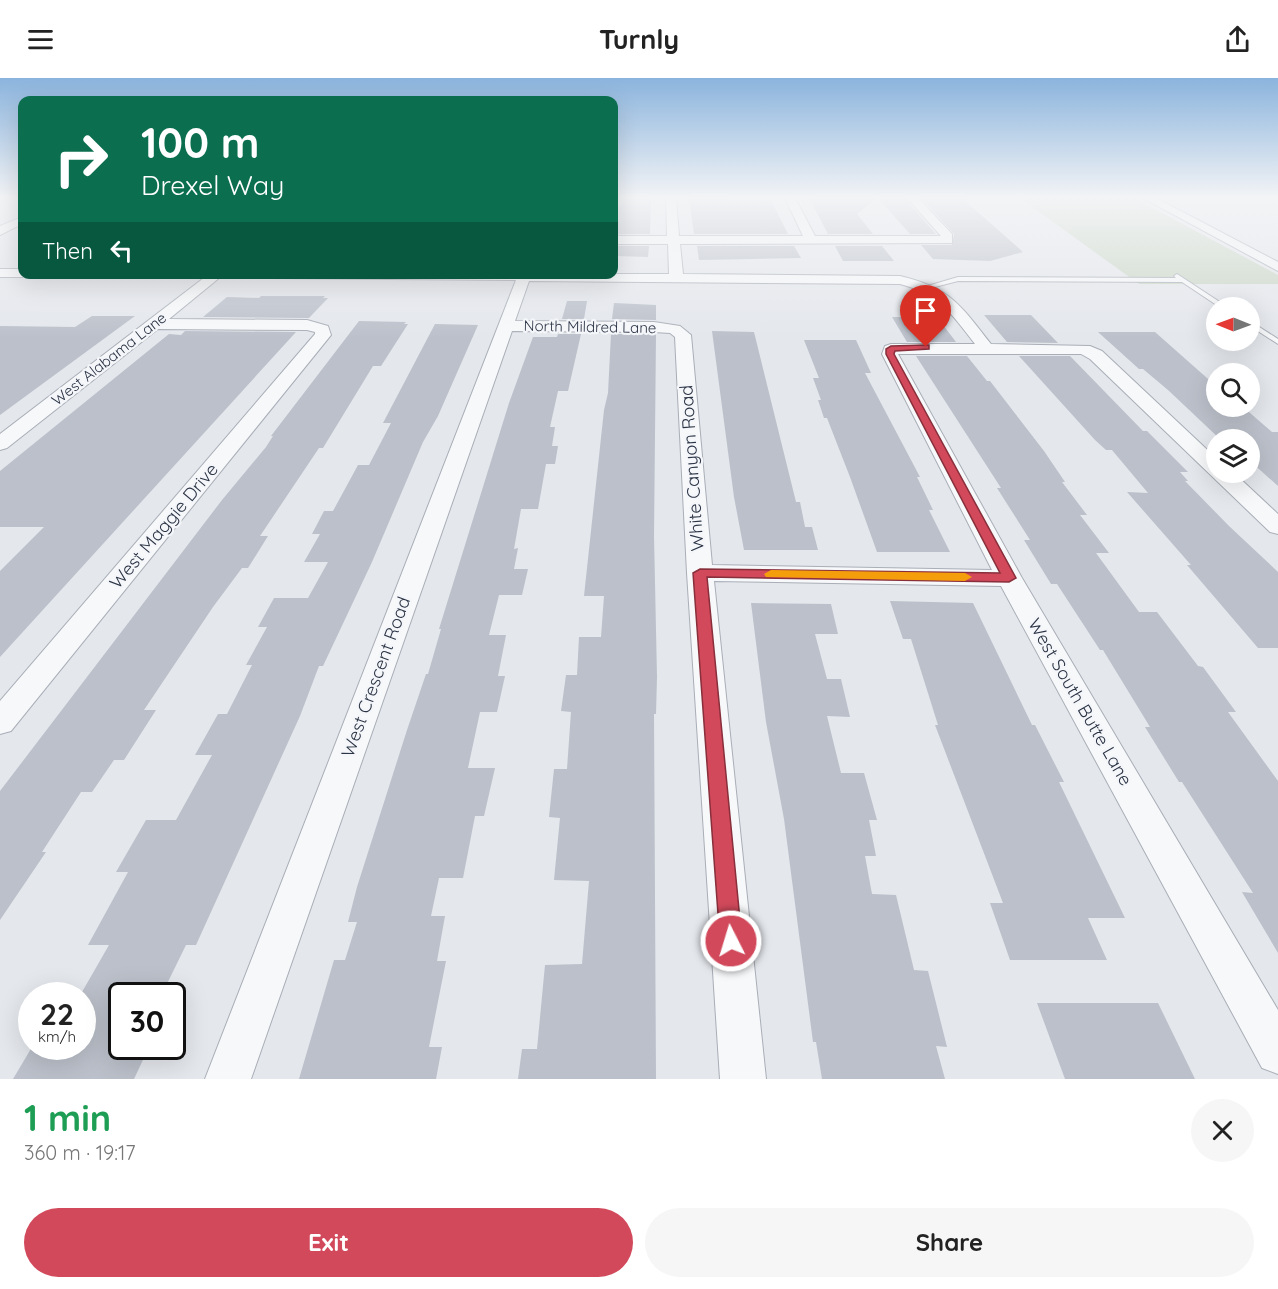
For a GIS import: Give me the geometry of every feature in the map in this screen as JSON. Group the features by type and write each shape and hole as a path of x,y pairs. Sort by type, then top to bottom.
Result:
{"street":[{"path":"674,245 676,277"},
{"path":"1236,245 1278,267"},
{"path":"0,273 18,273"},
{"path":"618,277 873,278 919,284 948,300 986,348 1084,349 1096,355 1206,460"},
{"name":"West Alabama Lane","path":"0,444 212,279"},
{"name":"West Crescent Road","path":"228,1079 523,279"},
{"name":"West Maggie Drive","path":"0,722 322,335 322,328 307,325 154,324"},
{"name":"North Mildred Lane","path":"506,326 674,329"},
{"name":"White Canyon Road","path":"674,329 683,335 700,573 743,1079"},
{"name":"West South Butte Lane","path":"986,348 891,349 890,354 1009,578 1278,1052"},
{"path":"1232,483 1278,527"},
{"path":"700,573 1009,578"}],"lane":[{"path":"919,284 958,279 1180,278 1209,297"},
{"path":"1260,330 1278,342"}],"green space":[{"path":"1085,245 1221,245 1278,275 1278,284 1139,284"}],"building":[{"path":"921,245 1015,245 1023,252 990,261 933,259"},
{"path":"618,246 649,246 648,257 618,256"},
{"path":"697,246 794,246 801,258 699,260"},
{"path":"835,246 882,246 894,261 843,261"},
{"path":"261,296 325,296 323,298 328,298 309,318 203,317 227,297 259,298"},
{"path":"567,301 587,301 584,319 562,319"},
{"path":"614,303 656,305 656,320 612,319"},
{"path":"984,315 1031,315 1058,343 1007,342"},
{"path":"92,316 135,316 0,415 0,326 75,327"},
{"path":"892,317 937,317 956,342 907,342"},
{"path":"359,321 406,322 404,324 408,324 381,366 373,366 323,448 319,448 260,536 268,536 248,568 242,568 213,607 144,710 156,710 124,760 114,760 92,792 81,792 42,852 46,852 0,920 0,791 222,500 266,447 273,436 271,436"},
{"path":"435,324 478,325 438,416 423,442 372,562 323,666 319,666 300,716 196,945 186,945 168,982 108,982 108,1060 143,1060 134,1079 13,1079 24,1060 96,1060 96,982 88,982 109,945 88,945 128,872 116,872 146,820 176,820 212,755 195,755 218,714 227,714 252,665 246,665 267,627 258,627 274,598 308,598 328,562 304,562 320,534 312,534 324,511 333,511 358,465 369,465 391,423 383,423"},
{"path":"185,331 296,332 0,657 0,571 44,527 0,527 0,471 169,334 181,335"},
{"path":"712,331 754,332 796,502 800,502 805,527 812,527 818,550 744,550 734,497"},
{"path":"1098,332 1155,332 1206,377 1206,417 1255,417 1272,432 1278,432 1278,486 1260,470 1260,429 1209,429 1168,390 1143,369 1139,369"},
{"path":"558,334 581,334 568,391 558,391 550,427 555,427 552,446 558,446 555,464 546,464 538,509 521,509 514,549 518,548 514,569 528,569 522,595 499,595 489,635 506,635 498,676 505,676 497,712 480,712 468,768 495,768 484,816 475,816 463,878 439,878 431,916 445,916 437,961 446,961 429,1047 442,1047 436,1079 299,1079 334,960 345,960 357,922 348,922 357,887 407,730 426,674 428,674 441,629 439,629 509,403 533,337 557,337"},
{"path":"611,334 656,334 654,536 657,677 656,714 654,714 656,1079 518,1079 522,1049 537,1049 545,965 582,964 589,881 554,880 560,818 549,817 554,769 567,769 571,712 561,711 566,675 577,675 579,637 601,637 604,596 584,596 604,410 608,393"},
{"path":"804,340 856,340 871,373 865,373 920,477 917,477 933,510 929,510 950,552 877,552 827,418 824,418 818,400 821,400 813,378 819,378"},
{"path":"916,356 967,356 987,381 990,381 1044,451 1065,482 1062,482 1087,515 1080,515 1109,553 1096,553 1139,612 1157,612 1198,666 1203,667 1236,712 1228,712 1278,781 1278,953 1242,892 1253,893 1145,727 1150,727 1103,650 1100,650 1057,584 1051,584 1024,540 1030,540 997,488 1001,488"},
{"path":"1019,356 1070,356 1143,431 1147,431 1188,472 1180,472 1188,481 1185,481 1278,572 1278,648 1258,648 1187,565 1191,565 1127,492 1148,493 1112,450 1106,450 1095,440"},
{"path":"890,601 973,603 1032,725 1035,725 1064,782 1059,782 1125,918 1088,918 1107,960 1010,960 990,903 1003,903 935,725 938,725 911,639 903,639"},
{"path":"751,603 831,604 838,634 815,634 827,679 841,679 850,717 827,716 841,773 864,773 877,820 869,820 876,856 865,856 872,894 896,895 914,970 928,971 947,1047 936,1046 945,1079 822,1079 816,1042 813,1042 784,819 766,722"},
{"path":"1037,1003 1158,1003 1195,1079 1065,1079"}],"slow traffic":[{"path":"771,574 965,577"}],"route":[{"path":"731,941 700,573 1009,578 890,354 891,349 926,347"}]}
